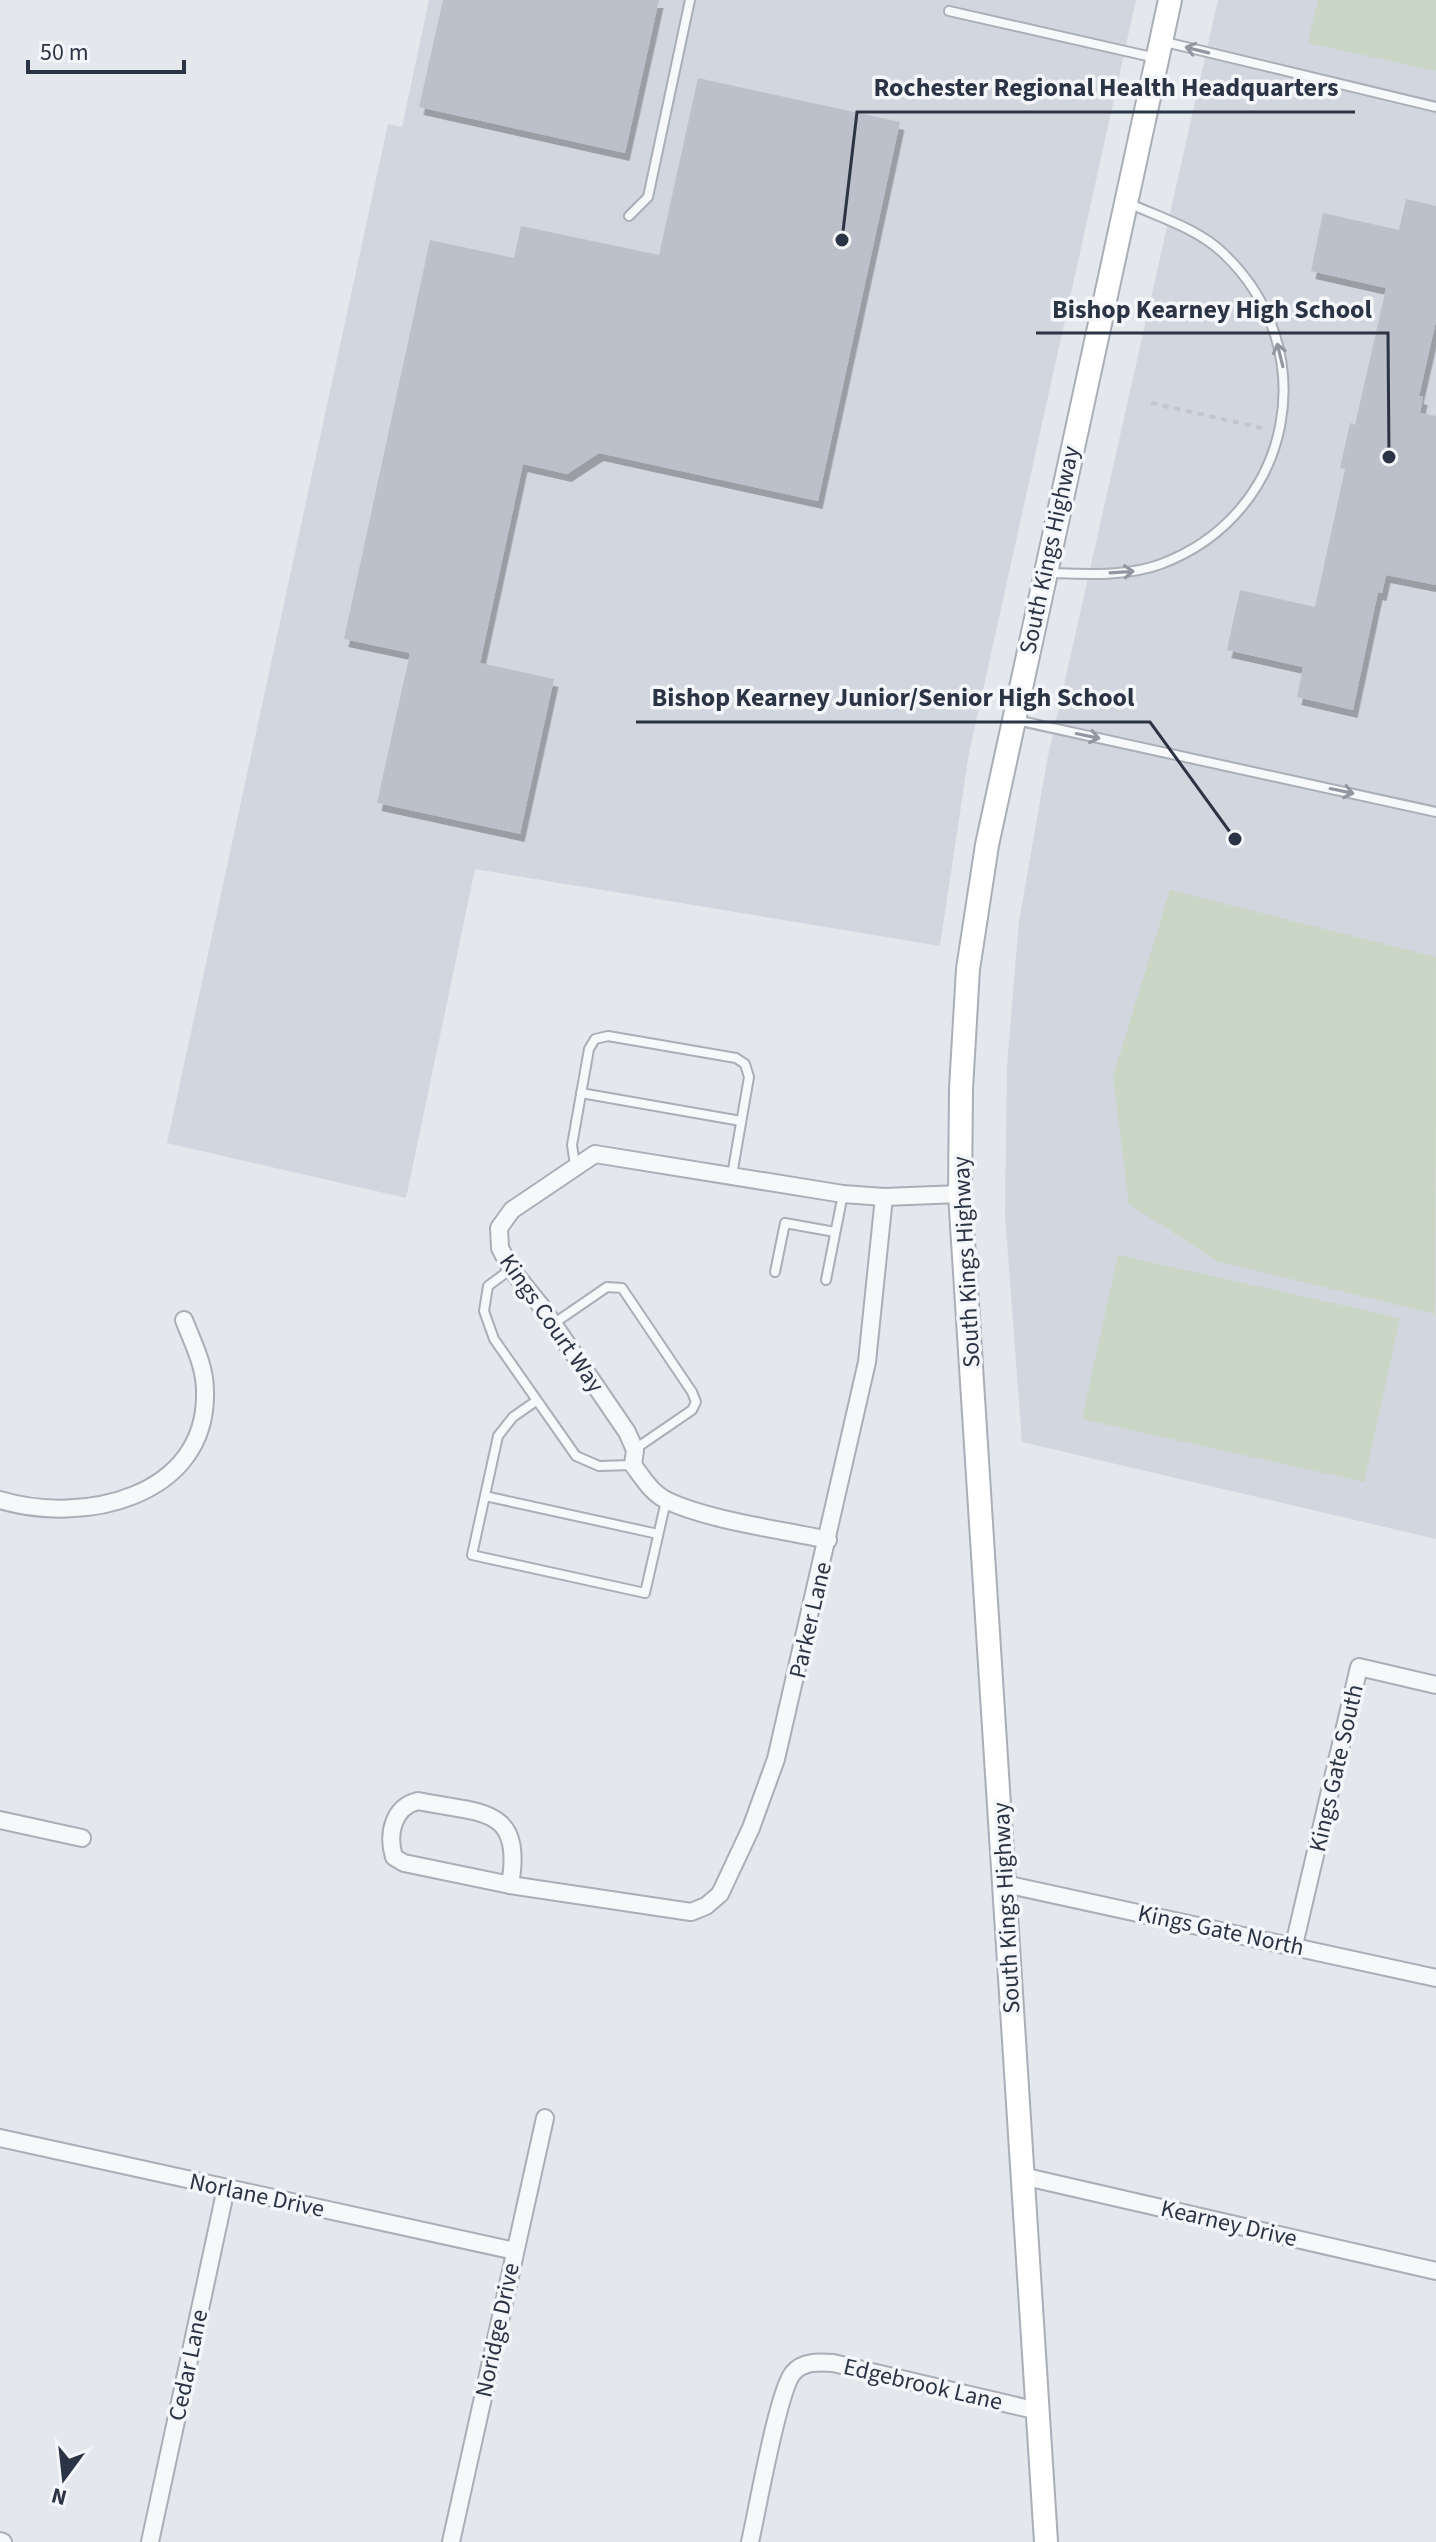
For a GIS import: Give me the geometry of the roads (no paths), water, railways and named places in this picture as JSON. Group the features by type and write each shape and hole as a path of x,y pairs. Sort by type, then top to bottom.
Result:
{"main road":[{"name":"South Kings Highway","path":"1046,2542 960,1194 961,1089 968,969 1012,719 1170,0"}],"street":[{"name":"Kings Court Way","path":"666,1501 648,1486 634,1457 627,1432 511,1269 500,1248 499,1228 512,1210 595,1154 843,1194 884,1197"},
{"path":"884,1197 960,1194"},
{"name":"Parker Lane","path":"510,1885 515,1856 513,1838 504,1825 493,1817 418,1801 404,1804 397,1812 391,1846 394,1857 404,1863 510,1885 691,1912 706,1906 720,1894 751,1828 776,1759 828,1540 867,1362 884,1197"},
{"path":"0,1500 71,1511 105,1507 132,1497 178,1466 191,1447 201,1420 206,1392 201,1364 184,1320"},
{"path":"666,1501 828,1540"},
{"name":"Kings Gate South","path":"1294,1945 1359,1667 1436,1685"},
{"path":"0,1820 82,1838"},
{"name":"Kings Gate North","path":"1005,1884 1436,1978"},
{"name":"Noridge Drive","path":"451,2542 545,2118"},
{"name":"Norlane Drive","path":"0,2138 515,2251"},
{"name":"Kearney Drive","path":"1022,2176 1436,2271"},
{"name":"Cedar Lane","path":"150,2542 226,2188"},
{"name":"Edgebrook Lane","path":"750,2542 782,2398 792,2373 803,2365 833,2363 1038,2411"}],"lane":[{"path":"629,216 648,197 690,0"},
{"path":"949,11 1436,107"},
{"path":"1044,573 1137,571 1186,553 1234,516 1273,458 1281,432 1282,360 1265,308 1252,288 1221,251 1198,235 1126,202"},
{"path":"1012,719 1436,812"},
{"path":"575,1165 572,1145 589,1049 595,1039 608,1036 736,1058 745,1064 749,1077 732,1175"},
{"path":"581,1093 741,1121"},
{"path":"826,1280 843,1194"},
{"path":"775,1272 785,1223 835,1232"},
{"path":"511,1269 488,1286 484,1311 494,1339 576,1456 599,1466 634,1457 692,1410 696,1402 692,1392 622,1288 607,1287 553,1324"},
{"path":"536,1401 513,1417 498,1436 472,1555 645,1593 666,1501"},
{"path":"485,1496 658,1534"}],"place":[{"name":"Rochester Regional Health Headquarters","path":"842,240"},
{"name":"Bishop Kearney High School","path":"1389,457"},
{"name":"Bishop Kearney Junior/Senior High School","path":"1235,839"}]}
